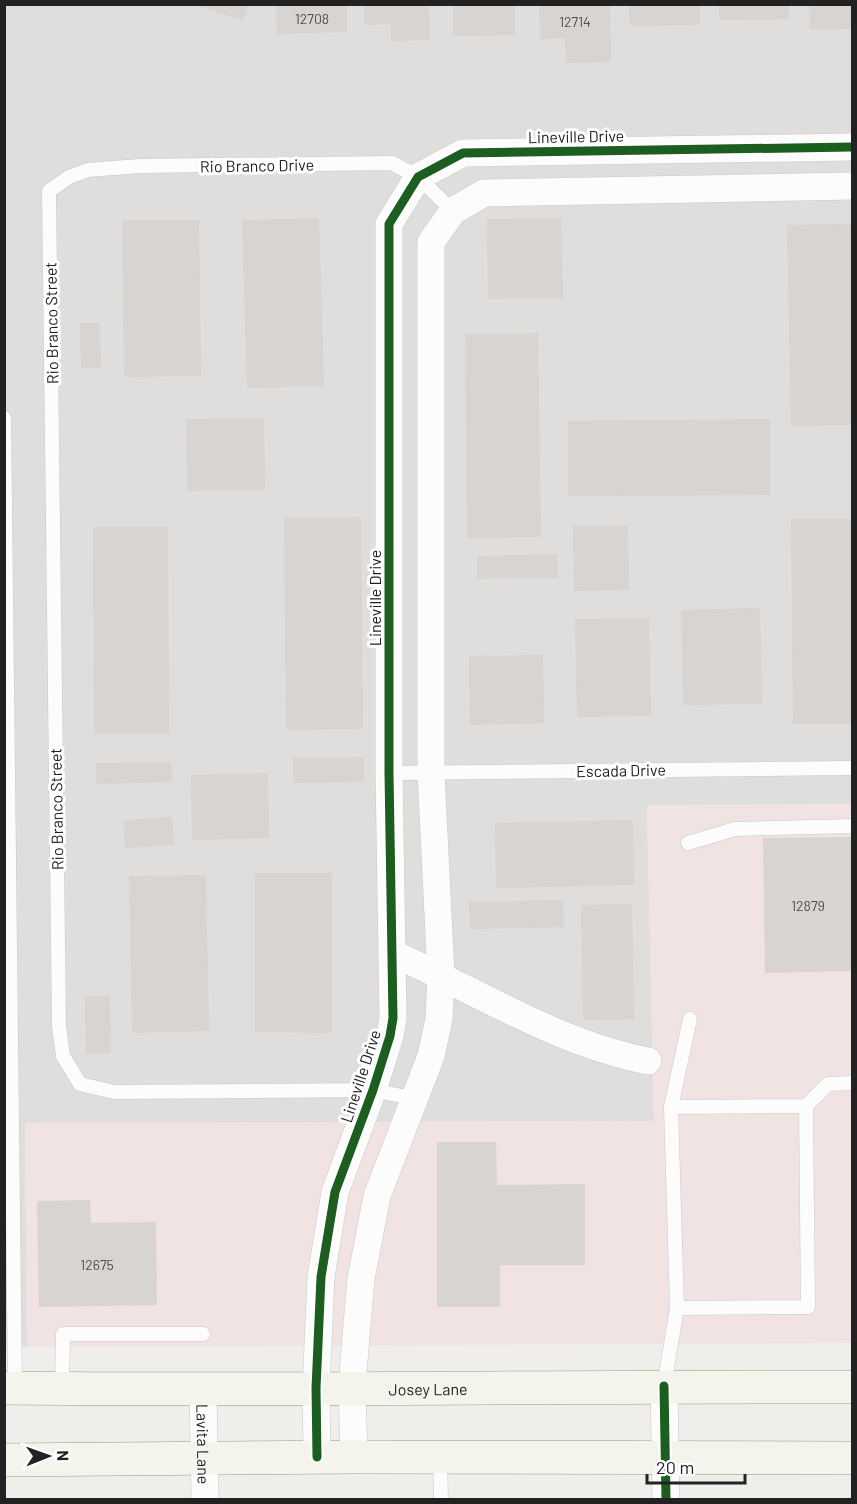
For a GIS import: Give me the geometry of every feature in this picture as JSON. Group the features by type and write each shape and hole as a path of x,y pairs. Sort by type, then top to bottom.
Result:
{"main road":[{"name":"Josey Lane","path":"10,1388 203,1390 352,1387 852,1387"},
{"path":"4,1461 440,1456 852,1458"}],"street":[{"name":"Lineville Drive","path":"317,1457 316,1388 321,1277 335,1192 373,1090 390,1036 393,1000 389,773 389,224 418,177 463,153 852,147"},
{"path":"354,1457 352,1387 361,1279 377,1196 431,1056 439,1019 441,975 431,773 431,242 453,211 483,193 852,186"},
{"path":"392,954 441,975 499,1007 568,1037 614,1054 648,1061"},
{"path":"664,1386 666,1500"},
{"name":"Lavita Lane","path":"203,1390 205,1500"}],"lane":[{"name":"Rio Branco Drive","path":"49,191 69,177 88,170 139,166 392,163 418,177 453,211"},
{"name":"Rio Branco Street","path":"49,191 59,1026 63,1056 80,1084 114,1092 373,1090 416,1098"},
{"path":"4,418 10,1388"},
{"name":"Escada Drive","path":"389,773 852,768"},
{"path":"688,843 735,829 852,826"},
{"path":"664,1386 676,1308 671,1107 690,1019"},
{"path":"671,1107 806,1106 828,1084 852,1083"},
{"path":"676,1308 808,1307 806,1106"},
{"path":"62,1388 63,1334 203,1334"},
{"path":"440,1456 441,1500"}],"shaded area":[{"path":"4,5 852,5 852,804 647,806 654,1121 25,1123 27,1347 5,1347"},
{"path":"852,804 852,1343 27,1347 25,1123 654,1121 647,805"}],"building":[{"path":"192,4 249,4 243,21"},
{"path":"276,4 347,4 347,32 277,34"},
{"path":"364,4 429,4 430,40 391,41 391,24 364,25"},
{"path":"453,4 515,4 515,35 453,36"},
{"path":"539,4 610,4 611,62 566,63 565,38 540,39"},
{"path":"629,4 700,4 700,25 630,26"},
{"path":"719,4 789,4 789,19 719,20"},
{"path":"809,4 852,4 852,29 810,30"},
{"path":"319,218 324,386 247,388 242,220"},
{"path":"561,218 563,298 488,299 487,219"},
{"path":"122,220 199,220 201,376 124,377"},
{"path":"852,224 852,425 791,426 787,225"},
{"path":"80,323 100,323 101,368 81,368"},
{"path":"538,333 541,537 467,538 465,334"},
{"path":"264,418 265,490 187,491 186,419"},
{"path":"770,419 770,495 568,496 568,421"},
{"path":"361,517 363,729 286,730 284,518"},
{"path":"791,519 852,519 852,724 793,724"},
{"path":"628,525 629,590 574,591 573,526"},
{"path":"93,527 168,527 169,734 94,734"},
{"path":"557,554 558,578 477,579 477,556"},
{"path":"760,608 762,704 683,705 681,610"},
{"path":"649,618 651,716 577,717 575,619"},
{"path":"543,655 544,723 470,725 469,656"},
{"path":"364,757 364,782 293,783 293,758"},
{"path":"171,762 172,782 96,784 96,763"},
{"path":"268,773 269,838 192,840 191,775"},
{"path":"172,817 174,845 125,848 123,820"},
{"path":"633,820 634,885 496,888 495,823"},
{"path":"852,837 852,971 765,973 763,838"},
{"path":"255,873 332,873 332,1033 255,1032"},
{"path":"206,875 209,1031 132,1033 129,876"},
{"path":"563,900 564,927 470,929 469,902"},
{"path":"632,904 634,1019 583,1020 581,905"},
{"path":"110,996 111,1053 86,1054 85,997"},
{"path":"437,1142 496,1142 497,1185 585,1184 585,1265 500,1265 500,1307 437,1307"},
{"path":"90,1200 91,1223 156,1222 157,1305 39,1307 37,1201"}],"cycle path":[{"path":"317,1457 316,1388 321,1277 335,1192 373,1090 390,1036 393,1018 389,773 389,224 418,177 463,153 852,147"},
{"path":"664,1386 666,1500"}]}
